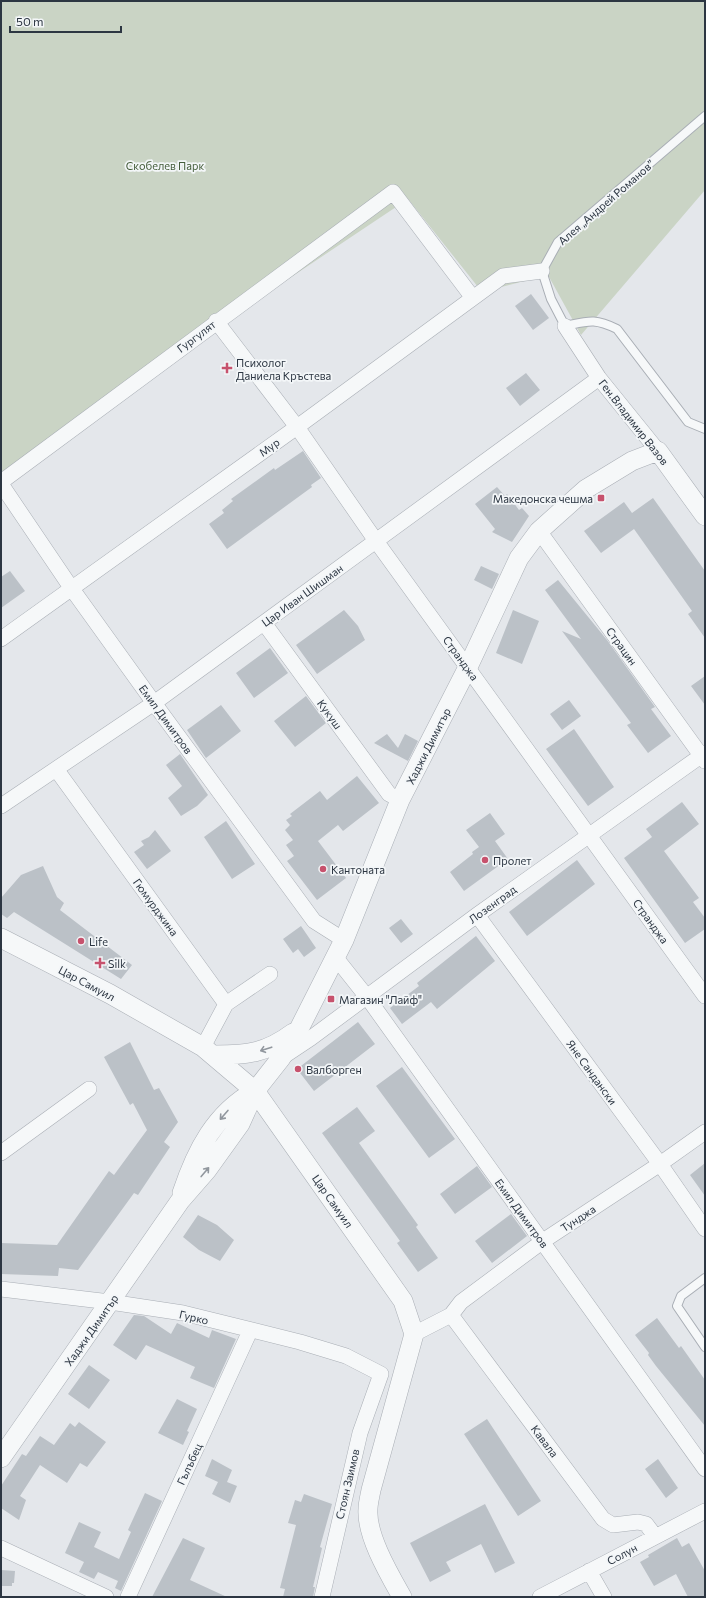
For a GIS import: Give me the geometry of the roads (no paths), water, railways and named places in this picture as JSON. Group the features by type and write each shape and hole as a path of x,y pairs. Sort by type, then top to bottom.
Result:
{"street":[{"name":"Гургулят","path":"1,483 216,321 393,192 473,298"},
{"name":"Мур","path":"1,639 297,427 503,276 542,271"},
{"name":"Странджа","path":"216,321 297,427 376,541 705,996"},
{"name":"Ген.Владимир Вазов","path":"565,326 599,378 658,451 705,516"},
{"name":"Цар Иван Шишман","path":"1,806 154,704 599,378"},
{"name":"Хаджи Димитър","path":"1,1458 180,1201 206,1170 240,1124 255,1091 281,1058 299,1028 344,940 400,800 468,667 519,558 539,531 586,489 632,461 658,451"},
{"name":"Емил Димитров","path":"1,483 72,589 154,704 314,921 344,940"},
{"name":"Страцин","path":"539,531 704,757"},
{"name":"Кукуш","path":"264,623 389,794 400,800"},
{"name":"Лозенград","path":"281,1058 312,1038 477,915 588,836 704,757"},
{"name":"Гюмурджина","path":"56,769 226,1004"},
{"name":"Яне Сандански","path":"477,915 660,1164 705,1229"},
{"name":"Цар Самуил","path":"1,938 110,994 209,1051 255,1091 403,1301 414,1334"},
{"name":"Емил Димитров","path":"336,958 367,997 705,1469"},
{"path":"270,974 226,1004 209,1051 246,1054 271,1048 299,1028"},
{"path":"1,1151 89,1089"},
{"name":"Тунджа","path":"414,1334 451,1315 461,1302 543,1241 660,1164 705,1132"},
{"name":"Гурко","path":"1,1289 110,1302 183,1313 250,1331 300,1342 346,1356 381,1374"},
{"name":"Кавала","path":"451,1315 603,1518 613,1525 638,1522 646,1524 655,1536"},
{"name":"Гълъбец","path":"128,1597 250,1331"},
{"path":"402,1597 384,1564 370,1527 368,1510 371,1490 414,1334"},
{"name":"Стоян Заимов","path":"322,1597 360,1433 381,1374"},
{"name":"Солун","path":"540,1597 705,1510"},
{"path":"1,1548 106,1597"},
{"path":"589,1571 604,1597"}],"lane":[{"name":"Алея „Андрей Романов”","path":"542,271 558,242 705,116"},
{"path":"542,271 551,299 565,326 590,320 600,321 617,329 688,422 705,429"},
{"path":"705,1278 681,1296 677,1306 705,1347"}],"place":[{"name":"Психолог Даниела Кръстева","path":"227,368"},
{"name":"Македонска чешма","path":"601,498"},
{"name":"Пролет","path":"485,860"},
{"name":"Кантоната","path":"323,869"},
{"name":"Life","path":"81,941"},
{"name":"Silk","path":"100,963"},
{"name":"Магазин \"Лайф\"","path":"331,999"},
{"name":"Валборген","path":"298,1069"}],"park label":[{"name":"Скобелев Парк","path":"165,165"}]}
